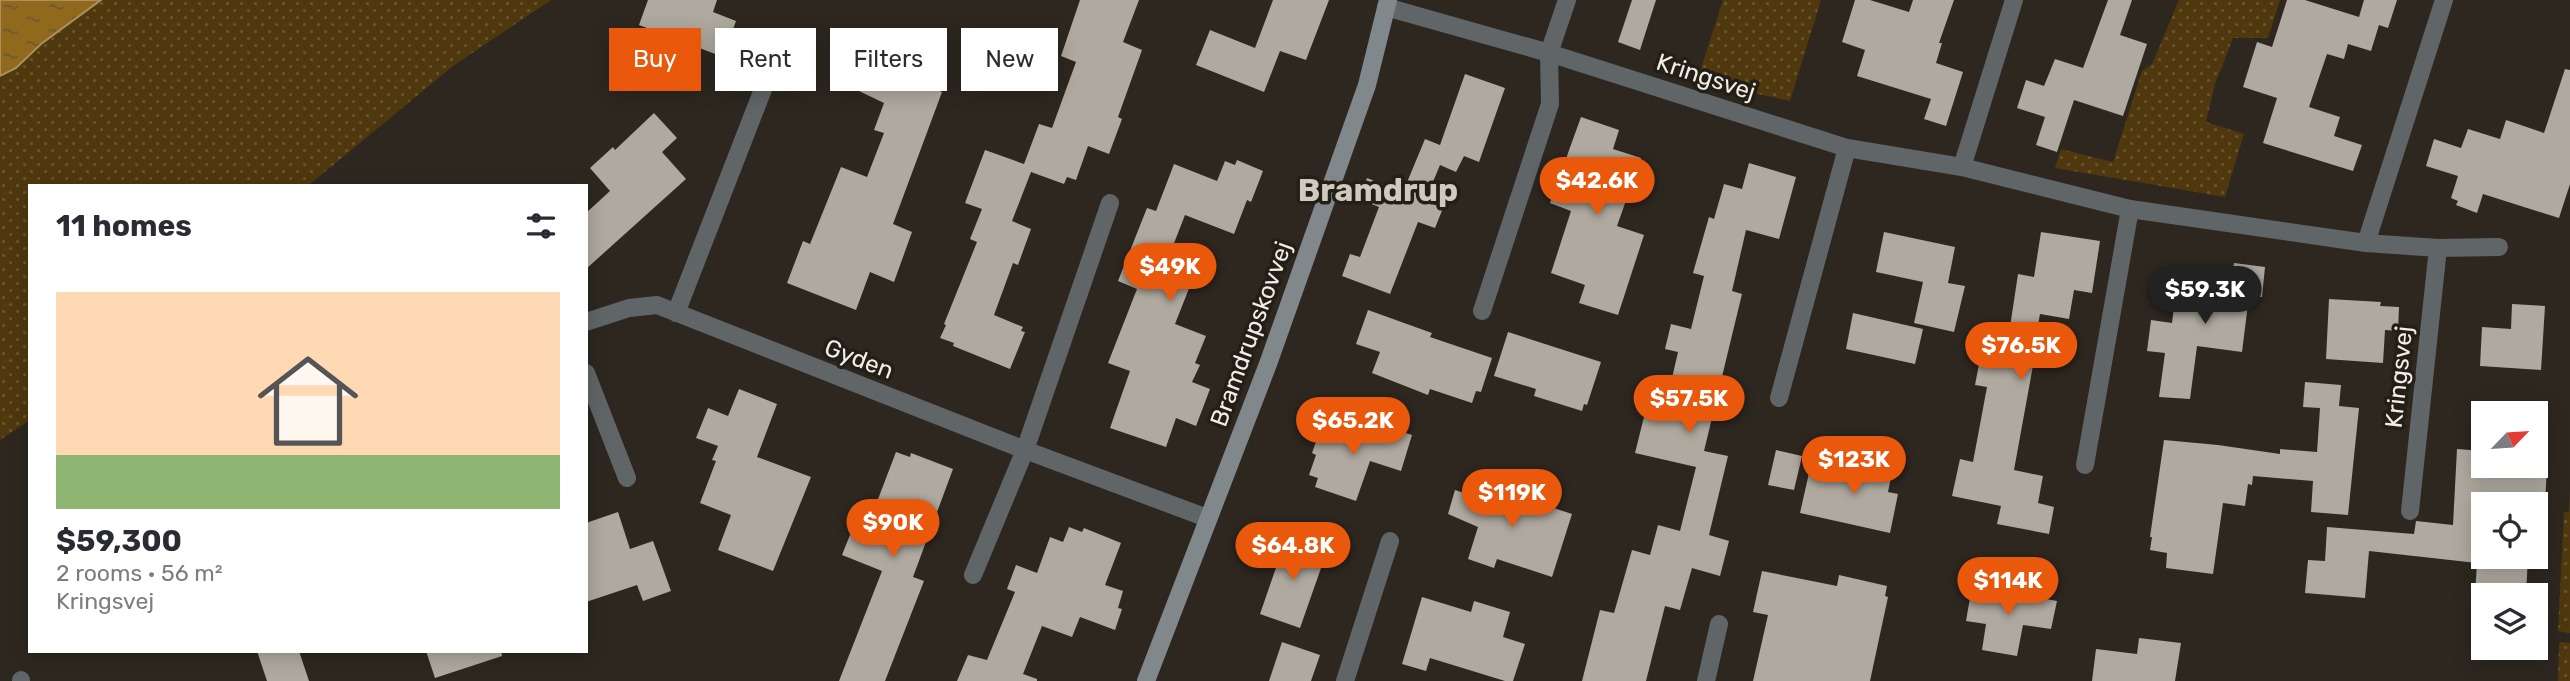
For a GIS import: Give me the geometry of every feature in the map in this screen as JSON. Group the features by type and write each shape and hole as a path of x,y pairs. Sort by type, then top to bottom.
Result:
{"street":[{"path":"1482,311 1550,104 1549,52 1567,0"},
{"path":"1962,167 2014,0"},
{"path":"2366,243 2444,0"},
{"name":"Kringsvej","path":"1387,3 1847,148 1962,167 2130,209 2366,243 2438,248 2499,247"},
{"name":"Bramdrupskovvej","path":"1146,681 1207,517 1268,365 1367,85 1387,3"},
{"path":"676,313 761,91"},
{"path":"1779,398 1847,148"},
{"path":"974,575 1025,450 1110,203"},
{"path":"2085,465 2130,209"},
{"name":"Kringsvej","path":"2410,511 2438,248"},
{"name":"Gyden","path":"588,321 629,308 657,305 1025,450 1207,517"},
{"path":"588,378 627,478"},
{"path":"1345,681 1390,541"},
{"path":"1706,681 1719,624"}],"shaded area":[{"path":"101,0 551,0 453,66 310,184 28,184 28,421 0,440 0,76 16,68 41,44"},
{"path":"1723,0 1821,0 1790,101 1697,81"},
{"path":"2179,0 2280,0 2268,38 2233,38 2215,84 2206,122 2244,134 2225,197 2055,168 2061,149 2113,162 2142,71 2152,64"},
{"path":"2570,485 2570,633 2558,631 2564,512 2569,512"},
{"path":"2561,642 2570,643 2570,681 2558,681"}],"water":[{"path":"0,0 101,0 41,44 16,68 0,76"}],"building":[{"path":"648,0 717,0 713,12 736,21 733,28 715,28 715,54 701,49 701,28 647,28 639,25"},
{"path":"1080,0 1139,0 1123,42 1142,50 1118,117 1122,119 1109,154 1088,146 1076,180 1067,177 1064,184 1031,172 1012,221 1031,229 1018,265 1013,263 994,315 1023,327 1021,331 1025,332 1010,369 940,338 977,242 970,239 982,209 965,203 985,150 1024,164 1039,124 1052,128 1076,62 1061,56"},
{"path":"1273,0 1329,0 1306,60 1280,51 1264,92 1196,65 1210,30 1255,48"},
{"path":"1632,0 1656,0 1640,50 1618,42"},
{"path":"1855,0 1870,0 1909,12 1913,0 1954,0 1939,43 1942,43 1936,63 1963,72 1946,126 1924,119 1931,99 1857,76 1865,50 1842,42"},
{"path":"2108,0 2132,0 2120,35 2147,44 2123,116 2074,100 2057,152 2036,145 2045,117 2017,108 2026,80 2044,86 2055,59 2083,68"},
{"path":"2287,0 2305,0 2359,17 2364,0 2397,0 2388,28 2379,25 2371,51 2348,44 2344,59 2327,54 2309,107 2340,117 2334,136 2362,145 2353,171 2263,143 2277,98 2243,87 2257,42 2272,47"},
{"path":"2565,69 2570,70 2570,184 2559,218 2483,194 2477,213 2456,205 2458,201 2451,198 2458,176 2426,166 2434,139 2461,148 2468,129 2500,139 2506,120 2544,133"},
{"path":"1465,74 1505,88 1479,162 1464,156 1456,172 1440,165 1425,201 1443,208 1435,228 1418,222 1390,294 1342,276 1350,254 1360,257 1379,207 1359,199 1367,178 1403,192 1425,139 1440,145"},
{"path":"859,91 942,92 893,224 912,232 894,282 870,272 856,310 787,283 803,241 810,244 841,167 867,177 884,133 874,130 884,103"},
{"path":"654,113 677,138 662,152 686,179 588,267 588,211 610,191 590,168 613,147 615,150"},
{"path":"1581,117 1619,130 1613,149 1641,158 1617,226 1644,235 1618,315 1579,303 1585,285 1551,273 1571,211 1550,203"},
{"path":"1237,160 1263,171 1251,202 1247,200 1234,234 1185,215 1169,256 1190,265 1183,284 1190,286 1175,324 1206,336 1195,363 1200,365 1192,382 1210,389 1196,426 1176,418 1166,447 1110,428 1130,371 1108,363 1137,289 1118,281 1147,208 1156,211 1174,164 1217,181 1225,161 1235,165"},
{"path":"1749,163 1796,177 1779,239 1746,230 1732,291 1742,294 1704,451 1728,456 1709,535 1729,541 1720,576 1692,568 1680,610 1665,606 1646,681 1582,681 1600,610 1614,613 1632,550 1650,555 1658,525 1680,531 1696,467 1635,453 1645,413 1663,417 1678,352 1665,349 1671,324 1691,329 1704,276 1693,273 1709,217 1714,219 1724,184 1742,189"},
{"path":"1884,232 1955,247 1948,283 1965,286 1954,332 1914,323 1923,282 1876,272"},
{"path":"2041,232 2100,241 2092,293 2074,290 2069,319 2040,314 2032,359 2034,360 2014,470 2043,476 2038,503 2054,507 2049,534 1997,524 2001,506 1952,496 1960,459 1973,462 1987,387 1975,385 1987,323 2010,327 2018,274 2034,277"},
{"path":"2234,263 2265,267 2262,297 2249,296 2242,352 2197,346 2190,399 2159,397 2165,353 2147,351 2151,320 2172,323 2174,307 2196,309 2201,273 2232,277"},
{"path":"2329,299 2381,302 2380,306 2399,307 2398,331 2385,330 2383,363 2326,359"},
{"path":"2512,304 2545,306 2541,370 2480,366 2482,327 2511,329"},
{"path":"1368,310 1432,333 1430,337 1492,358 1481,392 1476,391 1472,403 1430,389 1428,395 1372,373 1380,352 1356,344"},
{"path":"1853,313 1923,329 1915,364 1846,349"},
{"path":"1508,332 1601,362 1587,405 1584,404 1582,411 1534,396 1536,389 1494,376"},
{"path":"2305,382 2341,385 2339,406 2359,408 2348,515 2311,512 2313,481 2253,476 2252,485 2248,484 2245,506 2223,503 2213,574 2166,568 2167,553 2150,550 2164,440 2280,454 2280,449 2317,452 2320,408 2303,407"},
{"path":"739,389 777,404 757,457 811,477 773,571 718,550 731,515 700,503 716,461 712,460 718,446 696,438 708,408 728,416"},
{"path":"1324,419 1386,440 1390,428 1412,435 1401,471 1370,461 1356,501 1315,487 1318,478 1309,475 1316,455 1312,453"},
{"path":"2457,449 2471,450 2471,478 2546,478 2546,492 2471,492 2471,562 2369,551 2365,598 2305,593 2308,560 2325,561 2327,527 2414,534 2416,521 2453,525"},
{"path":"1776,450 1802,456 1794,490 1768,485"},
{"path":"896,452 910,457 911,453 953,469 913,577 924,581 885,681 839,681 882,571 842,555 863,502 875,507"},
{"path":"1855,454 1894,462 1888,492 1898,494 1890,533 1800,513 1809,473 1849,482"},
{"path":"1477,483 1572,514 1552,577 1497,559 1494,568 1468,559 1478,527 1448,514 1455,490 1473,496"},
{"path":"618,512 630,549 653,541 671,591 643,601 637,585 588,601 588,522"},
{"path":"1069,527 1082,532 1084,528 1121,543 1105,585 1123,591 1118,608 1122,609 1115,630 1080,617 1072,637 1042,626 1023,674 1037,681 957,681 968,655 987,660 1015,592 1007,589 1016,565 1037,573 1050,537 1063,542"},
{"path":"1287,536 1327,551 1300,628 1260,614"},
{"path":"2477,569 2527,569 2527,583 2476,583"},
{"path":"1762,571 1837,586 1839,575 1887,586 1885,596 1888,597 1870,681 1753,681 1768,615 1753,612"},
{"path":"1972,586 2057,601 2051,629 2023,625 2017,656 1982,650 1986,624 1966,621"},
{"path":"1422,597 1471,612 1474,601 1510,612 1503,637 1525,644 1513,681 1505,681 1430,658 1426,671 1402,664"},
{"path":"2139,638 2181,643 2175,681 2092,681 2096,649 2137,654"},
{"path":"1282,642 1320,655 1311,681 1269,681"},
{"path":"258,653 300,653 309,681 267,681"},
{"path":"427,653 501,653 502,656 435,678"}],"district":[{"name":"Bramdrup","path":"1378,190"}]}
